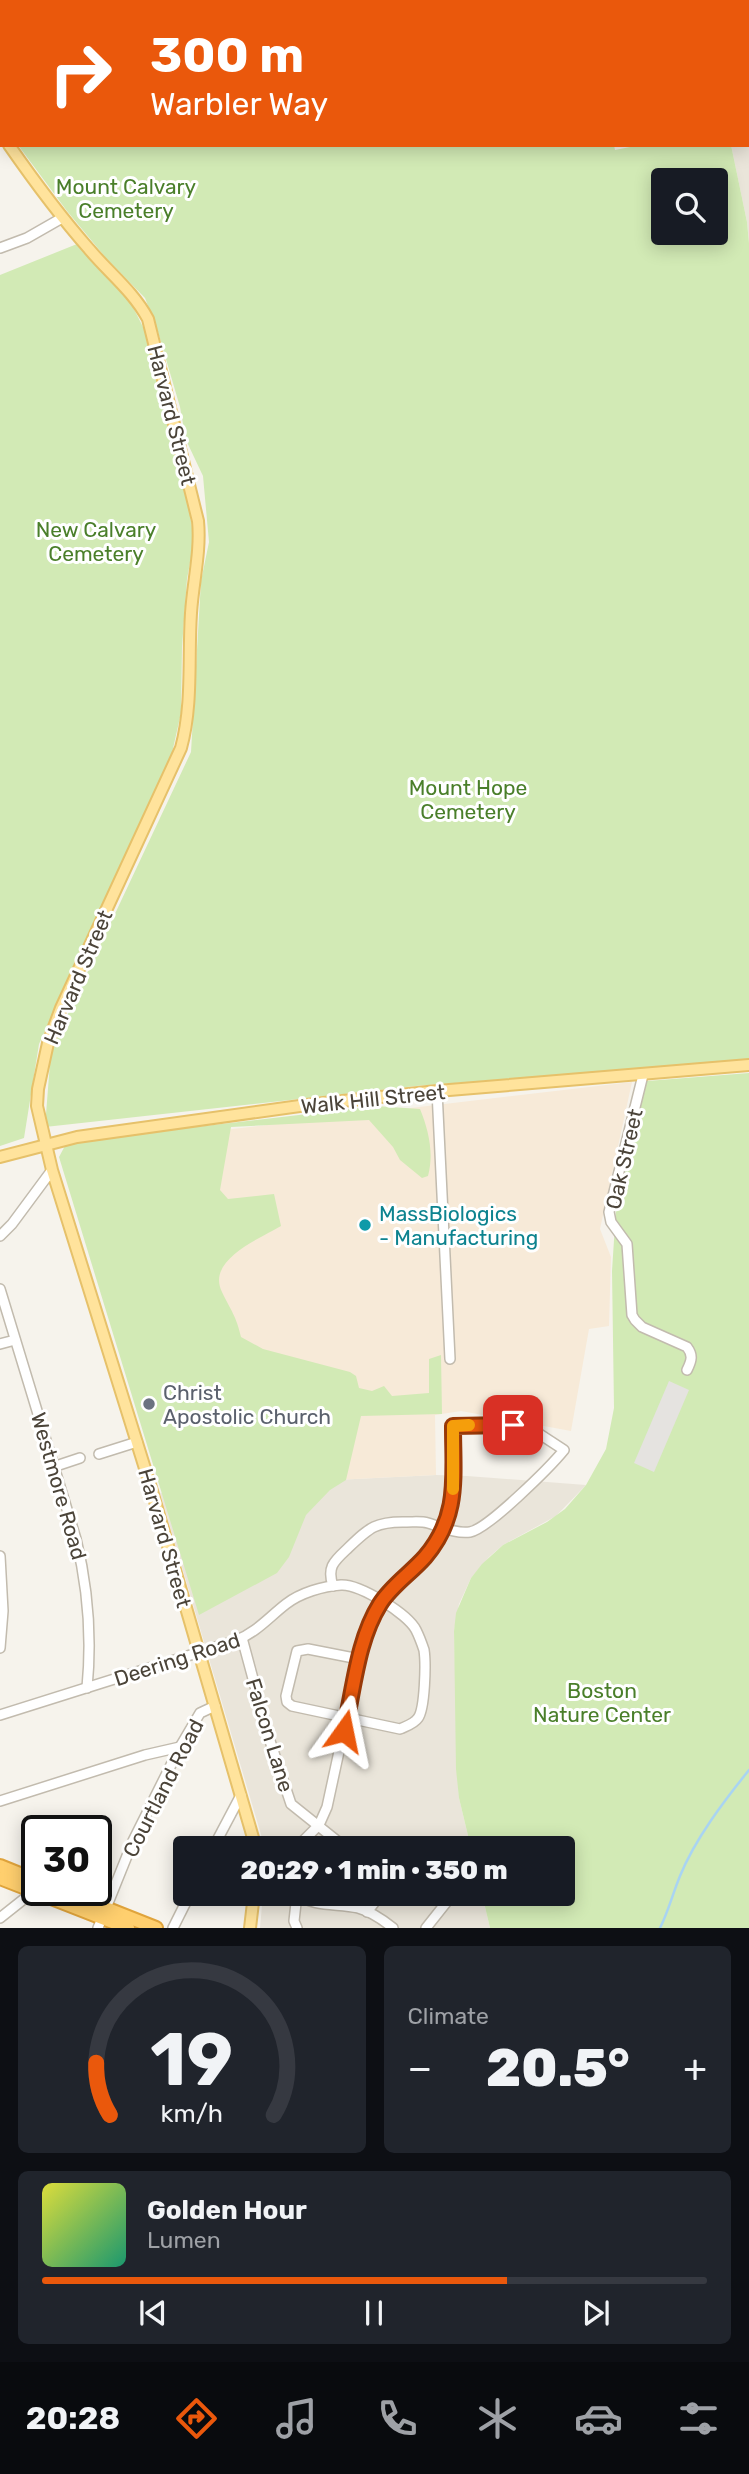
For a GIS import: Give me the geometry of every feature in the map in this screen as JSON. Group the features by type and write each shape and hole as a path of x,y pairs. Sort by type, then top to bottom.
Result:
{"highway":[{"path":"0,1866 21,1877"},
{"path":"0,1878 21,1882"},
{"path":"78,1906 128,1928"},
{"path":"84,1906 102,1918 156,1928"}],"main road":[{"name":"Harvard Street","path":"10,147 62,218 138,301 148,319 198,521 187,729 173,770 78,969 48,1043 37,1106 52,1170 137,1443 253,1836"},
{"name":"Walk Hill Street","path":"0,1157 77,1137 140,1127 437,1091 749,1065"},
{"path":"250,1928 253,1906"}],"street":[{"path":"0,247 27,238 62,218"},
{"name":"Oak Street","path":"643,1075 609,1212 611,1222 627,1244 632,1315 642,1327 687,1347 692,1353 692,1361 687,1370"},
{"path":"437,1091 450,1359"},
{"path":"0,1236 52,1170"},
{"name":"Westmore Road","path":"0,1289 85,1574 89,1614 87,1688"},
{"path":"0,1344 15,1340"},
{"path":"308,1836 319,1825 327,1807 366,1635 381,1602 423,1559 445,1528 453,1497 453,1426 513,1425 538,1433 564,1450 536,1480 475,1531 465,1532 445,1528 424,1521 376,1524 330,1567 333,1586"},
{"path":"99,1454 137,1443"},
{"path":"53,1467 80,1458"},
{"path":"0,1556 4,1611 0,1645"},
{"name":"Deering Road","path":"0,1715 251,1635 303,1594 333,1586 352,1585 409,1619 417,1632 424,1651 422,1710 416,1721 400,1729 347,1717"},
{"name":"Falcon Lane","path":"242,1638 269,1738 291,1804 332,1836"},
{"path":"347,1717 292,1706 287,1702 294,1656 297,1651 308,1649 359,1658"},
{"name":"Courtland Road","path":"102,1918 134,1841 180,1748 200,1713 215,1706"},
{"path":"0,1801 145,1755 180,1748"},
{"path":"220,1836 242,1795"},
{"path":"0,1918 21,1899"},
{"path":"173,1928 184,1906"},
{"path":"296,1906 294,1921 297,1928"},
{"path":"343,1906 380,1917 393,1928"},
{"path":"367,1912 372,1906"},
{"path":"426,1928 443,1906"}],"shaded area":[{"path":"731,147 749,147 749,243"},
{"path":"632,1082 600,1229 611,1257 609,1326 589,1329 571,1431 461,1411 435,1415 436,1475 234,1485 207,1132"},
{"path":"669,1381 689,1390 654,1472 634,1463"},
{"path":"436,1475 586,1485 556,1516 503,1545 489,1557 471,1578 459,1604 454,1631 459,1798 468,1836 261,1836 160,1493 234,1485"},
{"path":"262,1906 485,1906 490,1928 260,1928"}],"green space":[{"name":"Mount Hope Cemetery","path":"19,147 614,147 615,150 630,147 731,147 749,243 749,1060 416,1086 45,1127 51,1050 191,752 201,581 209,542 203,476 186,440 180,407 145,298 106,258"},
{"name":"New Calvary Cemetery","path":"77,244 131,303 148,337 189,509 194,541 187,579 181,713 172,753 39,1044 24,1138 0,1146 0,275"},
{"name":"Boston Nature Center","path":"749,1073 749,1928 490,1928 485,1906 575,1906 575,1836 468,1836 459,1798 456,1769 456,1613 471,1578 482,1564 503,1545 547,1522 565,1509 586,1485 606,1449 614,1408 612,1271 616,1209 647,1081"},
{"path":"376,1106 420,1109 430,1142 428,1176 422,1178 400,1160 393,1147 369,1120 231,1127 220,1190 228,1199 274,1194 281,1226 237,1252 221,1270 219,1281 241,1337 263,1349 350,1372 356,1376 359,1388 372,1391 384,1386 392,1396 429,1393 429,1359 441,1355 442,1414 361,1416 346,1480 330,1490 306,1515 289,1557 277,1573 199,1615 59,1157 67,1142"}],"waterway":[{"path":"660,1928 694,1848 720,1807 749,1770"}],"slow traffic":[{"path":"453,1489 453,1426 469,1425"}],"place":[{"name":"MassBiologics - Manufacturing","path":"365,1225"},
{"name":"Christ Apostolic Church","path":"149,1404"}],"route":[{"path":"344,1731 359,1658 381,1602 423,1559 446,1525 453,1497 453,1426 513,1425"}],"park label":[{"name":"Mount Calvary Cemetery","path":"126,198"}]}
